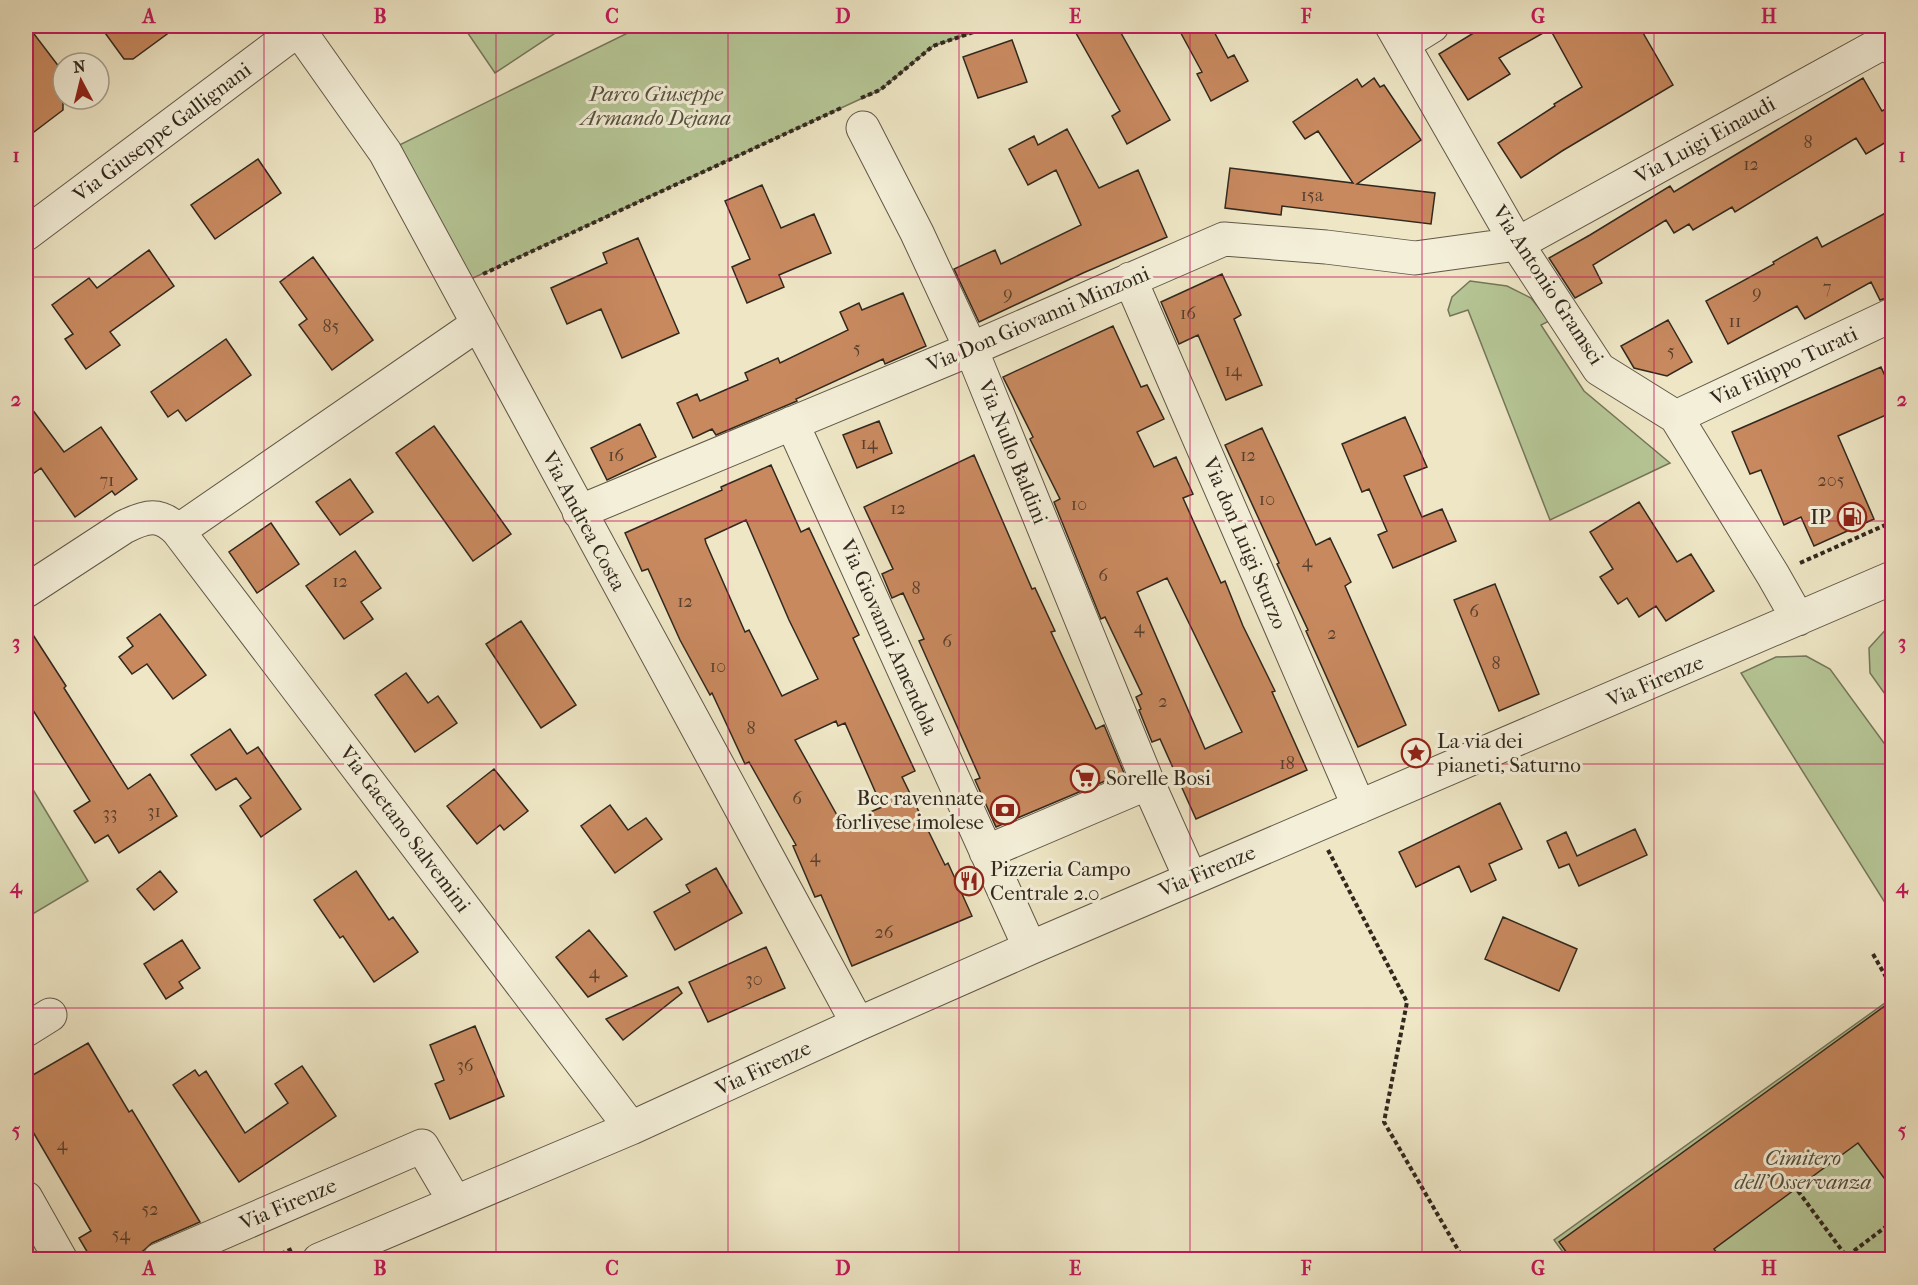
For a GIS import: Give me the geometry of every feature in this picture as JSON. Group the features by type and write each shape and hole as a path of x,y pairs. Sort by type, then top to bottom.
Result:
{"street":[{"name":"Via Antonio Gramsci","path":"1432,26 1397,35 1518,244 1599,369 1676,417 1798,619"},
{"name":"Via Andrea Costa","path":"297,27 385,152 858,1024"},
{"name":"Via Giuseppe Gallignani","path":"26,234 297,27"},
{"name":"Via Luigi Einaudi","path":"1518,244 1884,42 1893,48"},
{"name":"Via Nullo Baldini","path":"863,128 917,233 971,349 1148,783 1191,879"},
{"name":"Via Don Giovanni Minzoni","path":"579,512 971,349 1224,239 1326,247 1415,258 1518,244"},
{"name":"Via don Luigi Sturzo","path":"1130,279 1359,807"},
{"name":"Via Filippo Turati","path":"1676,417 1893,315"},
{"path":"178,531 478,324"},
{"name":"Via Giovanni Amendola","path":"792,423 1030,948"},
{"name":"Via Gaetano Salvemini","path":"26,591 139,519 155,517 168,521 178,531 631,1128"},
{"name":"Via Firenze","path":"319,1260 631,1128 1030,948 1893,578"},
{"path":"986,852 1148,783"},
{"name":"Via Firenze","path":"159,1260 422,1146 455,1202"},
{"path":"26,1198 61,1260"}],"path":[{"path":"458,285 880,90 933,46 991,26"},
{"path":"1773,575 1893,522"},
{"path":"1315,825 1407,1002 1384,1122 1464,1260"},
{"path":"1873,954 1886,977 1893,973"},
{"path":"1798,1191 1846,1258 1893,1222"}],"green space":[{"path":"463,26 566,26 495,73"},
{"name":"Parco Giuseppe Armando Dejana","path":"642,26 991,26 933,46 880,90 458,285 385,152"},
{"path":"1470,281 1507,286 1531,298 1549,321 1541,325 1584,391 1670,463 1550,520 1468,310 1450,316 1448,310 1452,297"},
{"path":"1892,625 1892,704 1870,673 1869,648"},
{"path":"1806,656 1830,669 1892,754 1892,914 1741,673 1776,657"},
{"path":"26,778 88,881 26,918"},
{"name":"Cimitero dell'Osservanza","path":"1892,998 1892,1259 1568,1259 1554,1240"}],"building":[{"path":"26,26 28,26 51,56 51,111 62,111 26,138"},
{"path":"100,26 178,26 133,59 124,59"},
{"path":"1072,26 1117,26 1170,120 1127,144 1112,116 1120,111"},
{"path":"1177,26 1211,26 1228,58 1234,55 1248,81 1211,101 1197,74 1202,72"},
{"path":"1485,26 1639,26 1673,85 1521,178 1498,143 1582,87 1550,29 1499,58 1510,74 1468,100 1439,54"},
{"path":"1012,40 1027,82 978,98 963,57"},
{"path":"1374,78 1380,87 1384,85 1421,140 1357,184 1435,193 1431,224 1282,206 1281,215 1225,208 1230,168 1353,183 1318,131 1305,139 1293,122 1357,79 1362,87"},
{"path":"1863,78 1882,111 1893,105 1893,138 1866,154 1856,138 1735,212 1732,207 1693,230 1689,224 1674,233 1666,220 1593,265 1602,283 1575,298 1549,258 1670,186 1674,192"},
{"path":"1067,129 1099,188 1138,170 1167,237 1083,273 979,322 954,269 995,250 1001,264 1081,225 1056,170 1028,185 1009,149 1034,136 1038,145"},
{"path":"258,159 281,193 215,239 191,205"},
{"path":"762,185 781,228 814,214 831,253 779,275 784,287 747,303 732,267 750,259 725,201"},
{"path":"1893,209 1893,296 1880,300 1871,282 1805,319 1797,306 1728,344 1706,301 1774,264 1773,262 1817,237 1822,247"},
{"path":"638,238 679,333 622,358 601,309 567,324 551,288 607,263 603,253"},
{"path":"149,250 174,286 110,332 120,345 86,369 65,339 73,334 52,305 89,278 97,288"},
{"path":"313,257 373,340 332,370 299,325 307,319 280,282"},
{"path":"1222,274 1241,315 1234,319 1262,385 1226,400 1198,335 1179,344 1161,302"},
{"path":"903,293 926,346 885,364 883,359 796,399 797,401 716,435 712,429 693,438 677,403 697,394 700,401 748,380 745,373 778,358 780,363 848,330 840,312 859,303 862,310"},
{"path":"1668,320 1692,362 1667,376 1634,368 1621,346"},
{"path":"1113,326 1141,387 1147,385 1164,419 1137,432 1154,467 1176,457 1193,494 1183,498 1221,583 1225,581 1243,626 1275,691 1272,692 1307,770 1196,819 1160,739 1152,742 1136,697 1142,694 1105,617 1101,619 1054,502 1060,499 1003,377","holes":["1167,578 1242,732 1205,749 1137,592"]},
{"path":"226,339 251,375 186,421 178,410 168,417 151,392"},
{"path":"1881,367 1893,394 1893,412 1838,436 1874,519 1814,546 1801,517 1784,525 1761,470 1750,474 1732,432"},
{"path":"26,401 64,452 101,427 137,479 115,495 112,491 75,517 41,468 26,479"},
{"path":"1405,417 1427,467 1404,476 1422,517 1442,509 1456,541 1393,568 1378,535 1387,531 1369,489 1362,492 1342,444"},
{"path":"879,421 892,453 857,468 843,435"},
{"path":"640,424 656,457 607,480 591,448"},
{"path":"434,426 511,534 473,561 396,453"},
{"path":"1262,428 1316,545 1330,538 1351,582 1345,586 1406,725 1358,747 1277,564 1279,563 1225,445"},
{"path":"974,455 1032,589 1035,588 1055,631 1051,632 1096,729 1104,725 1124,773 996,827 975,780 980,778 919,641 924,639 903,593 892,598 882,574 893,569 864,507"},
{"path":"771,465 801,532 809,528 859,635 853,638 915,771 902,777 945,865 948,863 972,916 852,966 821,895 815,897 793,846 796,845 749,762 745,764 712,693 710,695 680,640 648,569 642,571 625,533 722,490 721,487","holes":["746,520 789,620 818,679 782,696 749,630 745,632 705,539","836,721 838,726 845,723 882,807 842,824 795,740"]},
{"path":"350,479 373,512 340,535 316,502"},
{"path":"1639,502 1677,562 1691,554 1714,591 1666,621 1656,606 1639,617 1627,598 1618,604 1600,577 1613,569 1590,532"},
{"path":"271,523 299,564 257,593 229,552"},
{"path":"355,551 381,588 361,602 373,619 344,639 306,586"},
{"path":"1495,584 1539,694 1499,711 1454,600"},
{"path":"160,614 206,675 173,699 147,664 132,674 119,657 133,646 127,638"},
{"path":"521,621 576,705 541,728 486,644"},
{"path":"26,624 128,789 150,774 177,816 119,853 108,835 95,843 74,811 90,801 26,699"},
{"path":"406,673 428,703 438,696 457,723 415,752 375,695"},
{"path":"230,729 247,754 258,747 301,809 261,837 240,806 251,798 236,778 216,790 191,755"},
{"path":"494,769 528,811 504,830 500,825 477,844 447,806"},
{"path":"1500,803 1522,849 1489,864 1496,880 1471,892 1459,866 1416,887 1399,852"},
{"path":"610,805 628,830 646,818 662,839 615,873 581,826"},
{"path":"1635,829 1647,855 1579,886 1569,864 1559,868 1547,841 1566,832 1577,856"},
{"path":"716,868 742,913 675,950 654,912 690,892 686,885"},
{"path":"160,871 177,892 154,910 137,889"},
{"path":"356,871 389,920 393,917 418,952 374,982 343,936 340,938 314,900"},
{"path":"1503,917 1577,949 1559,991 1485,959"},
{"path":"589,930 627,976 588,997 556,957"},
{"path":"182,940 200,968 179,982 183,988 166,999 144,964"},
{"path":"766,947 785,988 708,1022 689,982"},
{"path":"678,987 682,993 623,1040 606,1019"},
{"name":"Cimitero dell'Osservanza","path":"1893,1000 1893,1190 1858,1143 1714,1249 1722,1260 1572,1260 1559,1242"},
{"path":"475,1026 504,1096 450,1119 435,1084 444,1080 430,1045"},
{"path":"88,1043 129,1112 132,1110 200,1222 152,1243 129,1260 92,1260 79,1238 91,1231 26,1120 26,1079"},
{"path":"302,1066 336,1116 239,1182 173,1085 195,1070 199,1076 206,1071 245,1133 288,1103 275,1084"}],"place":[{"name":"IP","path":"1852,517"},
{"name":"La via dei pianeti, Saturno","path":"1416,753"},
{"name":"Sorelle Bosi","path":"1085,778"},
{"name":"Bcc ravennate forlivese imolese","path":"1005,810"},
{"name":"Pizzeria Campo Centrale 2.0","path":"969,881"}]}
